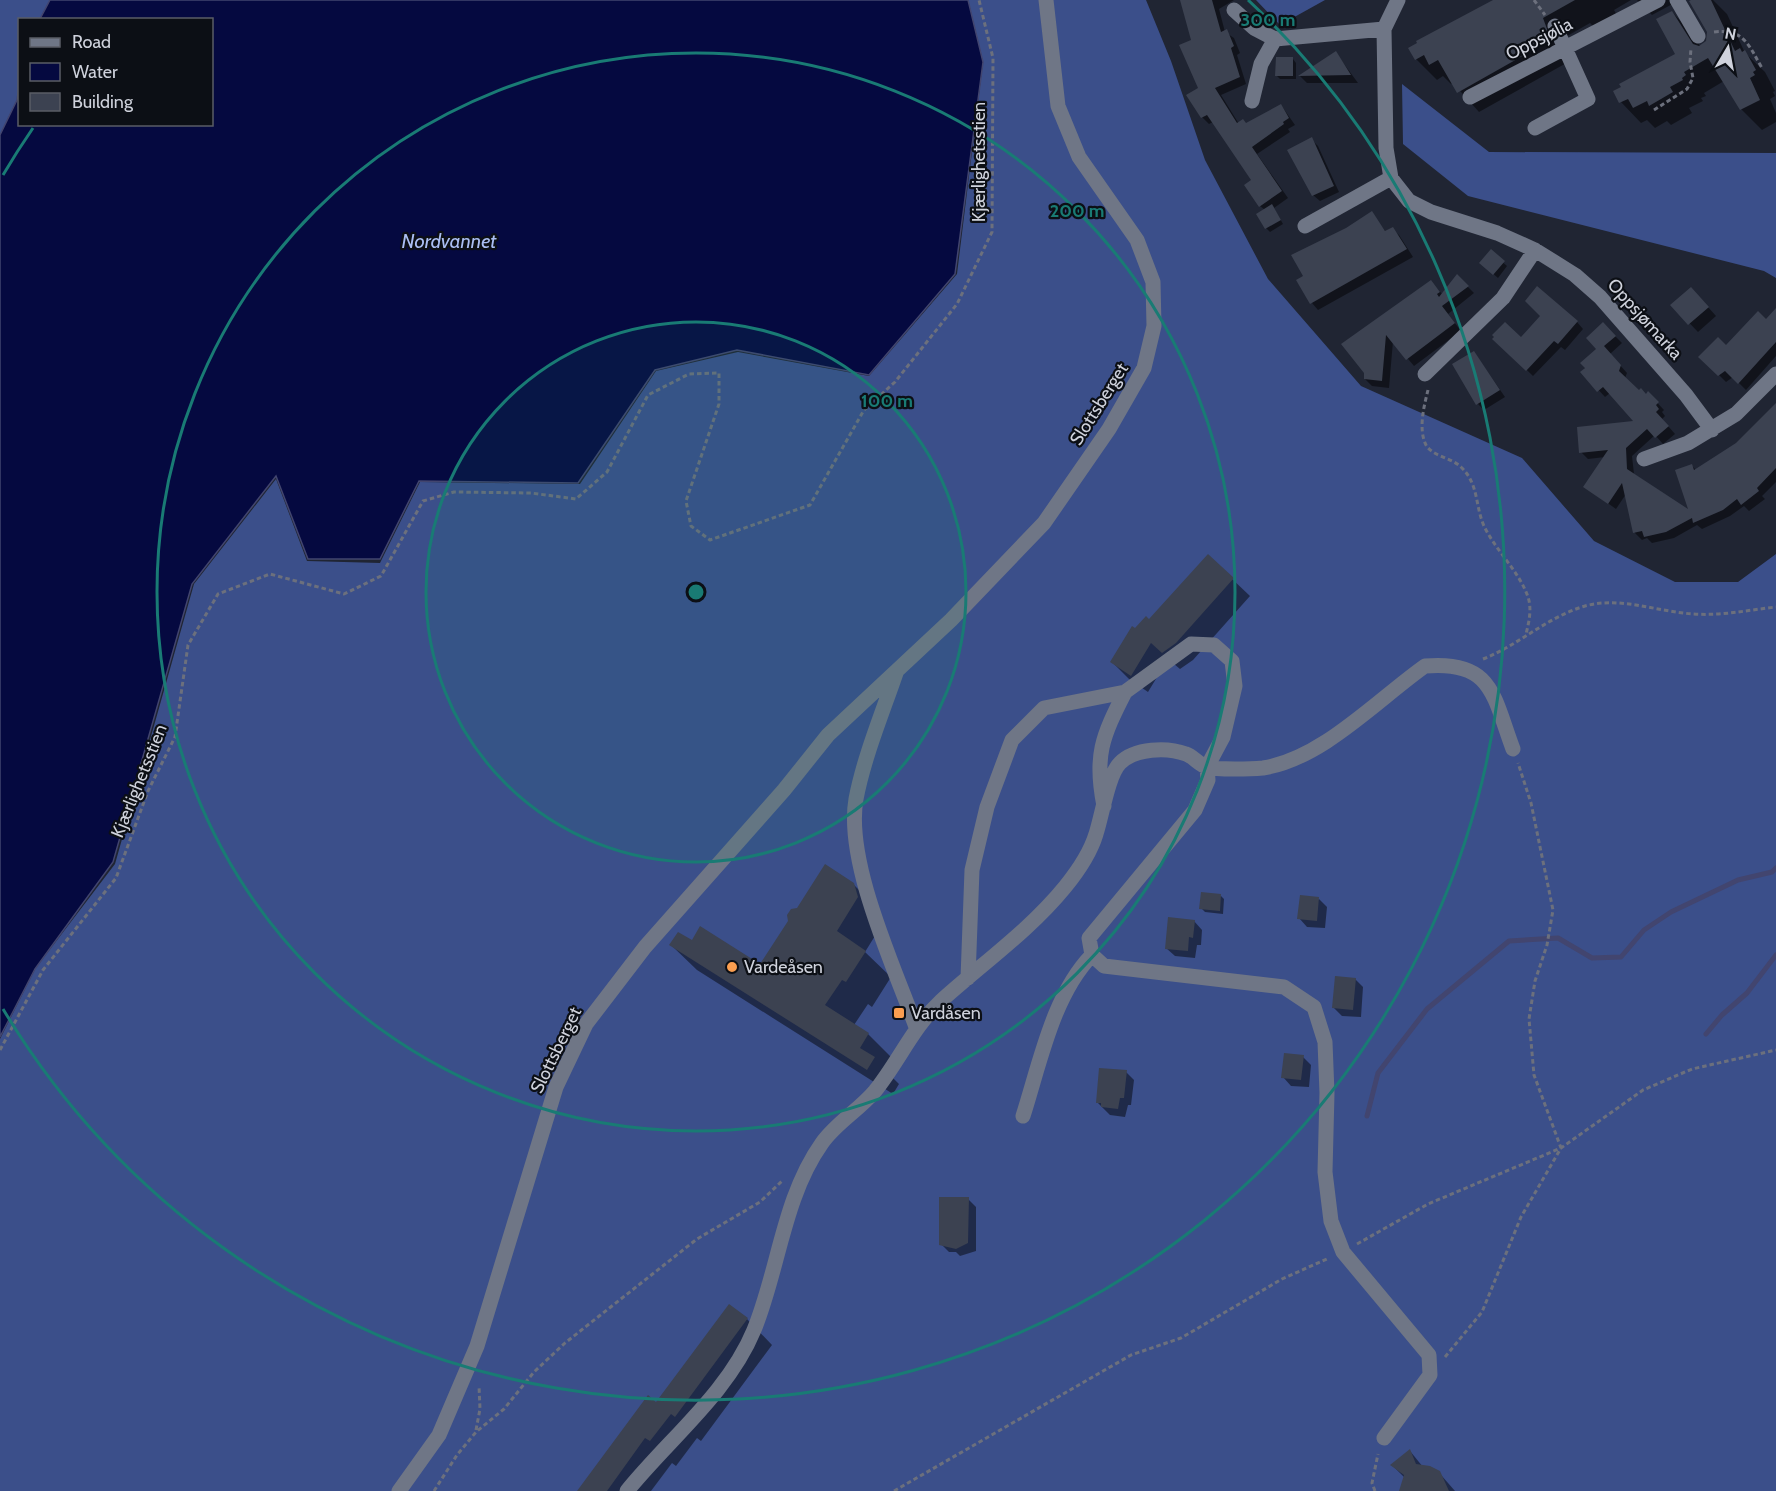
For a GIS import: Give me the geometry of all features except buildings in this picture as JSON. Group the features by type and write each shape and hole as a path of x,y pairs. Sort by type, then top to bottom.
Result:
{"street":[{"name":"Slottsberget","path":"399,1491 439,1435 477,1346 556,1087 586,1024 645,947 784,790 828,735 859,703 896,673 1044,523 1109,429 1144,368 1154,326 1153,282 1137,240 1079,157 1058,106 1046,0"},
{"name":"Oppsjømarka","path":"1398,0 1384,29 1386,148 1391,178 1409,201 1431,212 1497,233 1534,250 1575,274 1600,297 1686,395 1712,430"},
{"name":"Oppsjølia","path":"1470,97 1658,0"},
{"path":"1677,0 1698,36"},
{"path":"1234,10 1254,28 1275,39 1384,29"},
{"path":"1535,128 1588,99 1567,47 1555,26"},
{"path":"1252,101 1261,63 1275,39"},
{"path":"1305,226 1391,178"},
{"path":"1430,369 1503,298 1534,250"},
{"path":"1644,459 1688,443 1712,430 1736,414 1776,374"},
{"path":"968,978 972,870 987,807 1012,740 1044,708 1125,692 1191,644 1214,645 1232,661 1235,686 1223,737 1207,767 1208,780 1195,810 1089,938 1092,955 1104,966 1284,987 1314,1007 1325,1042 1328,1093 1325,1172 1331,1221 1343,1252 1429,1355 1430,1375 1384,1438"},
{"path":"627,1491 731,1374 754,1331 795,1192 822,1142 872,1094 894,1066 916,1027 968,978 1036,921 1065,887 1083,863 1095,837 1112,778 1120,763 1141,753 1159,750 1186,754 1207,767 1261,768 1291,761 1317,749 1425,666 1445,664 1465,667 1481,677 1490,688 1513,749"},
{"name":"Slottsberget","path":"896,673 856,800 855,841 873,907 916,1027"},
{"path":"1104,807 1097,775 1101,750 1110,722 1125,692"},
{"path":"1023,1116 1063,995 1075,971 1092,955"}],"path":[{"name":"Kjærlighetsstien","path":"0,1050 43,970 116,878 148,791 175,737 188,645 218,594 270,574 344,594 381,576 423,501 454,492 531,493 576,499 607,472 648,395 689,375 719,373 719,404 686,501 691,526 710,540 810,505 864,410 895,382 957,304 992,232 993,58 979,0"},
{"path":"1654,110 1687,89 1693,78 1689,51 1698,36 1731,31 1745,40 1762,68"},
{"path":"1430,369 1423,412 1425,442 1428,449 1460,465 1469,477 1477,494 1484,525 1529,599 1530,614 1526,634"},
{"path":"1465,667 1495,655 1526,634 1584,606 1605,602 1691,614 1725,615 1776,607"},
{"path":"1430,1375 1482,1312 1521,1217 1561,1149 1534,1076 1529,1019 1535,981 1547,945 1554,910 1531,803 1513,749"},
{"path":"434,1491 457,1455 476,1432 504,1409 534,1372 557,1350 697,1239 760,1202 783,1179"},
{"path":"1375,1491 1372,1483 1375,1461 1384,1438"}],"shaded area":[{"path":"0,0 50,0 41,18 18,18 17,100 0,135"},
{"path":"968,0 1146,0 1171,61 1205,160 1268,279 1361,386 1522,458 1594,541 1675,582 1738,582 1776,554 1776,1491 0,1491 0,1039 35,969 115,864 194,584 276,479 307,561 380,563 420,482 580,484 656,371 738,352 869,376 957,274 983,62"},
{"path":"1256,0 1325,0 1280,25"},
{"path":"1402,84 1489,152 1776,153 1776,278 1764,271 1468,196 1403,144"}],"water":[{"name":"Nordvannet","path":"50,0 968,0 983,62 955,274 869,375 737,350 655,370 578,483 419,481 380,559 308,559 276,476 192,584 113,862 35,969 0,1037 0,135 17,100 18,93 18,126 213,126 213,18 41,18"}],"waterway":[{"path":"1367,1116 1378,1073 1427,1009 1509,941 1558,938 1592,958 1621,957 1644,930 1671,912 1738,880 1772,872 1776,868"},
{"path":"1706,1034 1722,1015 1747,993 1776,955"}],"place":[{"name":"Vardeåsen","path":"732,967"},
{"name":"Vardåsen","path":"899,1013"}]}
